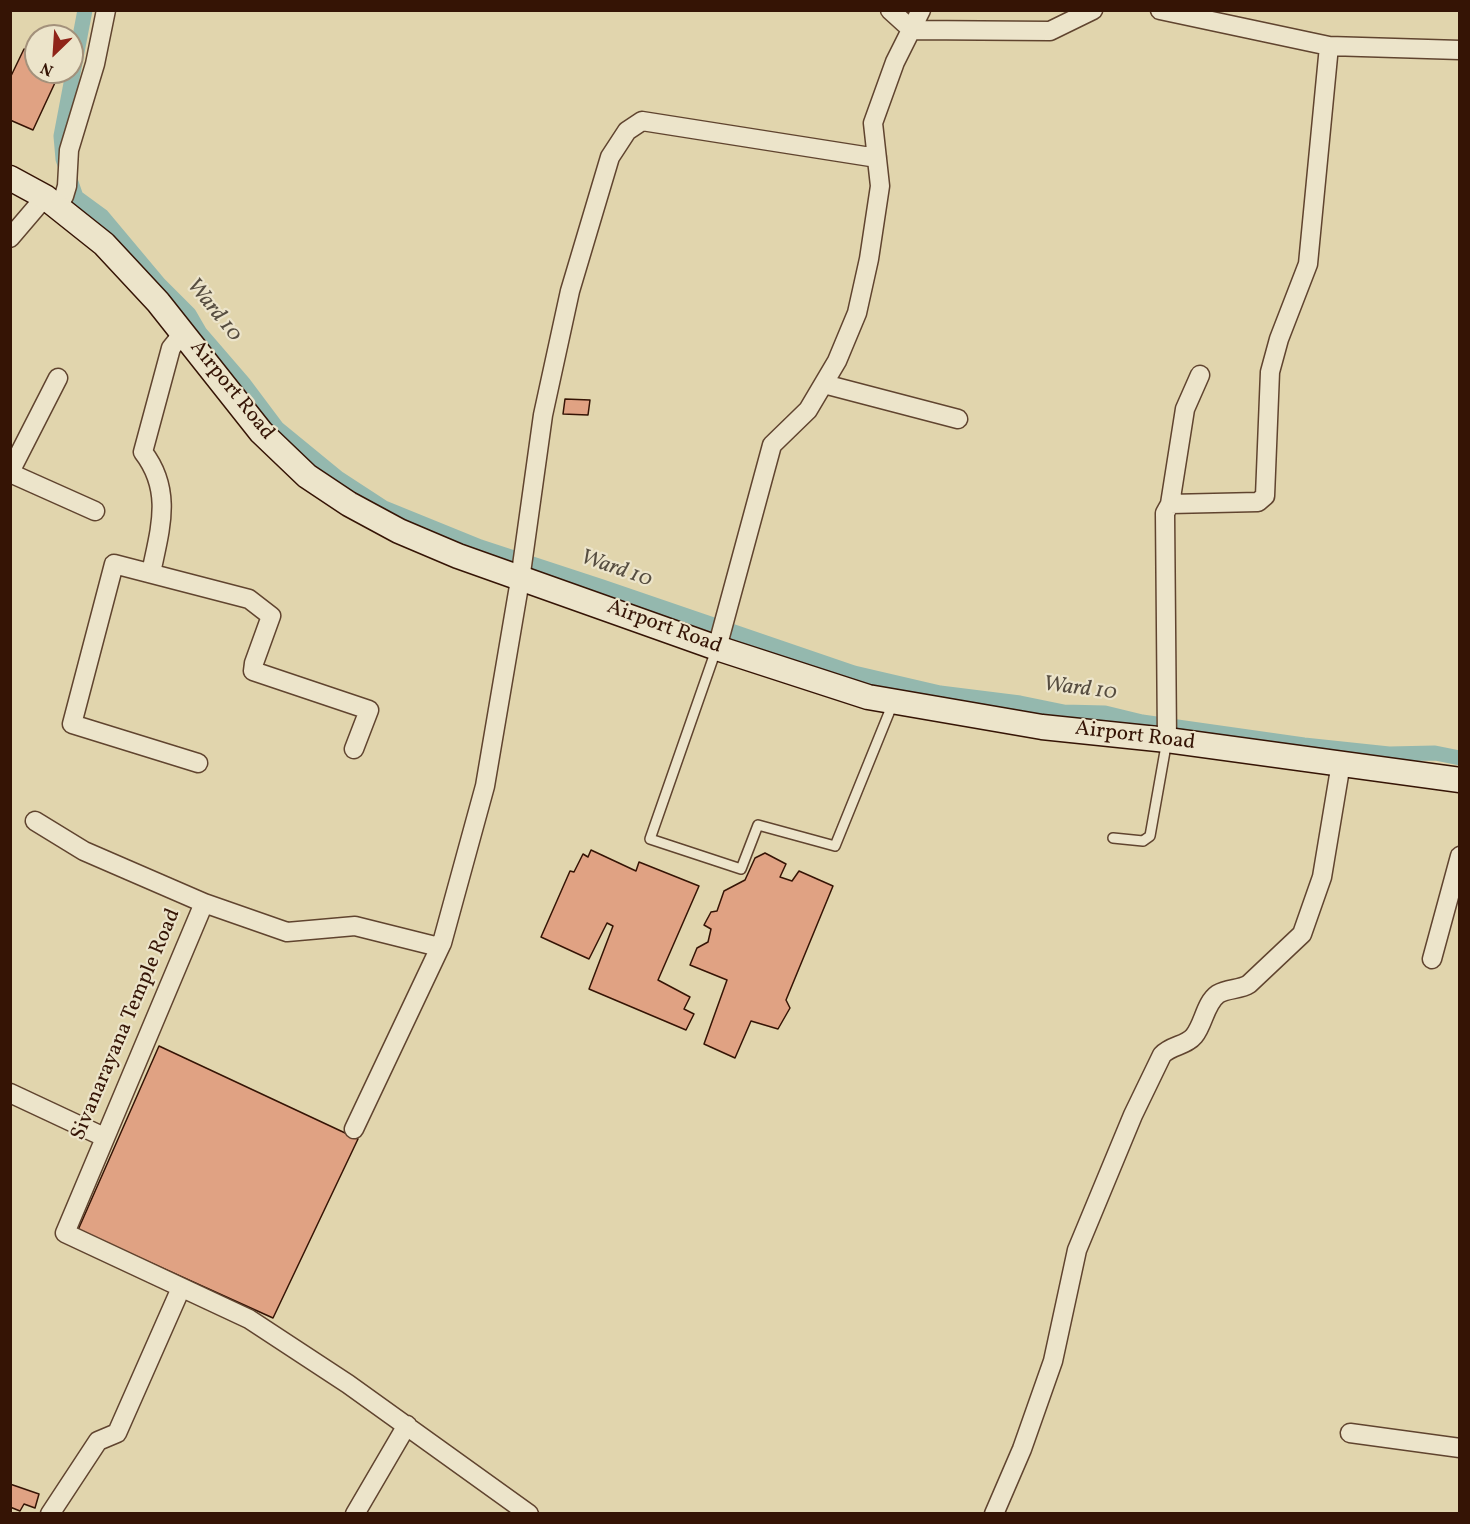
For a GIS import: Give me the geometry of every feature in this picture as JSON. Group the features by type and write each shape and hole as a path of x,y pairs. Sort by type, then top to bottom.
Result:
{"main road":[{"name":"Airport Road","path":"10,178 56,196 104,244 183,333 261,432 307,476 349,504 399,531 521,568 609,607 868,697 1042,727 1166,730 1341,763 1460,780"}],"street":[{"path":"10,238 56,196 69,166 69,150 95,64 106,10"},
{"path":"890,10 912,30 1050,31 1093,10"},
{"path":"718,645 772,445 808,410 824,384 857,313 869,259 880,186 873,123 895,62 921,10"},
{"path":"1160,10 1329,46 1460,50"},
{"path":"1170,504 1258,502 1264,496 1270,372 1279,339 1308,264 1329,46"},
{"path":"354,1129 442,943 485,786 521,568 543,415 570,291 610,157 627,130 642,121 877,158"},
{"path":"151,573 164,507 156,468 143,452 171,348 183,333"},
{"path":"1166,730 1168,636 1165,513 1170,504 1185,409 1200,375"},
{"path":"58,378 10,473 95,511"},
{"path":"824,384 958,419"},
{"path":"198,763 72,724 114,564 249,599 271,616 253,671 369,710 354,749"},
{"path":"994,1514 1022,1449 1053,1361 1077,1250 1133,1115 1162,1055 1167,1049 1191,1040 1213,999 1229,990 1243,988 1250,984 1302,934 1322,877 1341,763"},
{"path":"35,821 84,851 204,903"},
{"path":"1432,958 1460,856"},
{"name":"Sivanarayana Temple Road","path":"442,943 435,946 355,926 287,932 204,903 64,1233 249,1319 407,1425 530,1514"},
{"path":"10,1093 104,1137"},
{"path":"50,1514 98,1441 117,1433 180,1288"},
{"path":"355,1514 407,1425"},
{"path":"1350,1433 1460,1448"}],"lane":[{"path":"718,645 650,839 741,869 758,825 836,846 893,702"},
{"path":"1113,838 1143,842 1150,836 1166,730"}],"building":[{"path":"24,49 24,84 54,84 33,130 10,120 10,78"},
{"path":"565,399 590,400 588,415 563,414"},
{"path":"591,850 636,871 639,862 699,886 658,980 690,997 684,1009 694,1014 686,1030 589,989 613,926 607,923 589,959 541,937 570,871 574,872 583,854 588,857"},
{"path":"765,853 786,864 780,877 792,881 799,871 833,886 786,1000 790,1008 778,1029 751,1021 735,1058 704,1044 727,980 690,965 697,948 708,942 711,929 704,925 711,912 717,911 724,891 745,880 755,858"},
{"path":"159,1046 358,1139 273,1318 78,1230"},
{"path":"10,1484 39,1494 35,1508 24,1504 20,1511 10,1507"}],"waterway":[{"name":"Ward 10","path":"85,10 61,136 63,159 76,197 102,216 159,284 189,314 200,333 244,384 277,428 338,478 384,508 480,547 854,673 940,693 1020,703 1064,712 1105,713 1142,722 1304,745 1389,754 1435,753 1460,758"}]}
